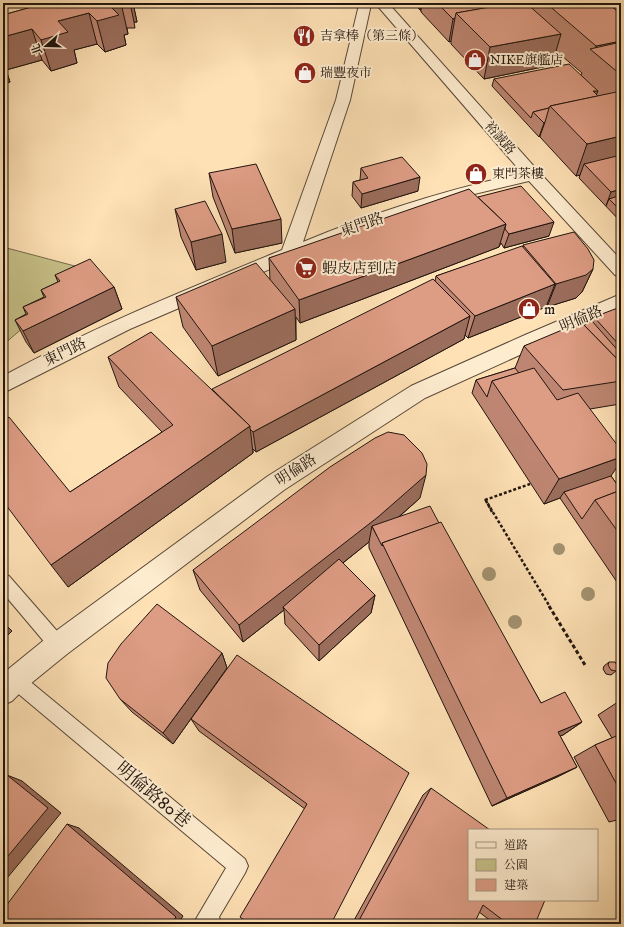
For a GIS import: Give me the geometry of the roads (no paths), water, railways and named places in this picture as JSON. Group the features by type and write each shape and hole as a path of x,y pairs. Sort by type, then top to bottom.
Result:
{"street":[{"path":"290,253 343,100 364,9 364,3"},
{"name":"裕誠路","path":"381,3 533,174 583,239 621,271"},
{"name":"東門路","path":"3,385 47,361 123,324 346,230 446,197 533,174"},
{"name":"明倫路","path":"9,686 58,645 276,483 418,392 621,301"}],"lane":[{"path":"3,581 58,645"},
{"name":"明倫路80巷","path":"9,686 238,866 207,922"}],"place":[{"name":"吉拿棒（第三條）","path":"304,36"},
{"name":"NIKE旗艦店","path":"475,60"},
{"name":"瑞豐夜市","path":"305,73"},
{"name":"東門茶樓","path":"476,174"},
{"name":"蝦皮店到店","path":"306,268"},
{"name":"m","path":"529,309"}]}
